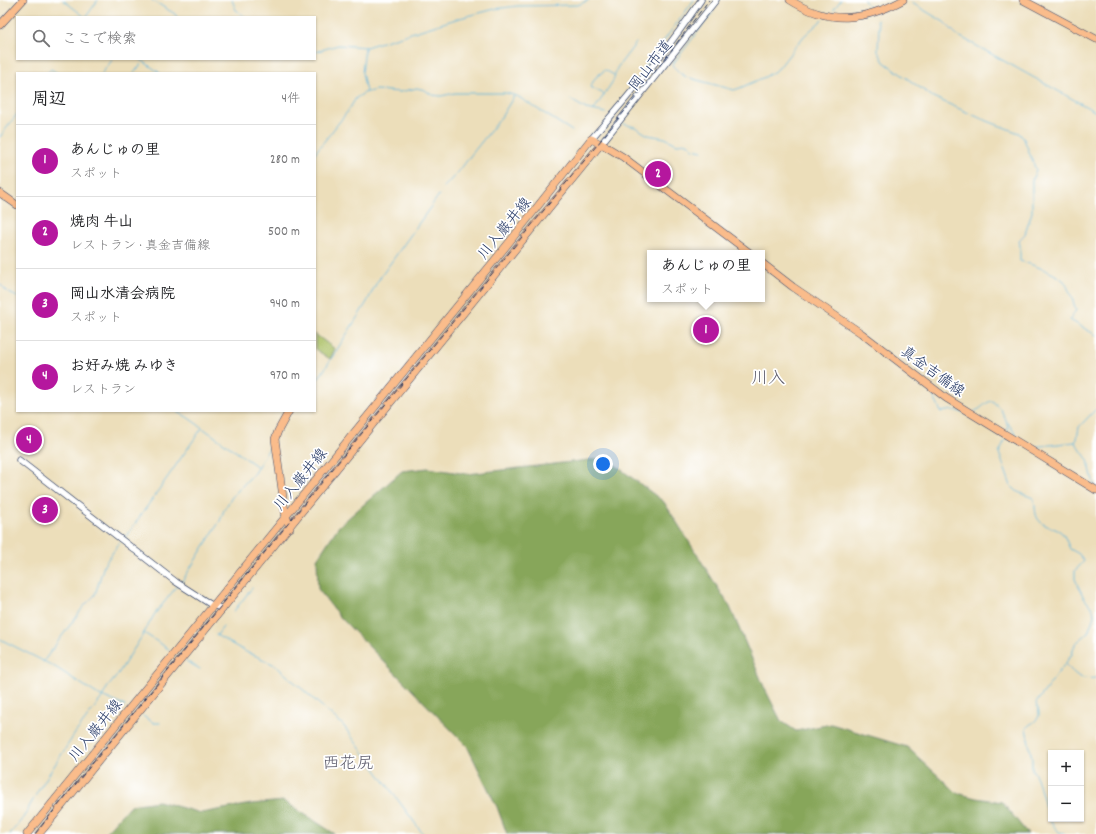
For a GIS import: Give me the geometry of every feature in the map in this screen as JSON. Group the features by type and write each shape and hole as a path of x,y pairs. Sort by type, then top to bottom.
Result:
{"main road":[{"path":"0,24 22,0"},
{"path":"790,0 810,11 823,15 846,18 871,14 903,0"},
{"path":"1023,0 1096,39"},
{"path":"591,139 622,157 746,250"},
{"name":"川入巌井線","path":"27,834 507,245 591,139"},
{"name":"川入巌井線","path":"39,834 602,144"},
{"path":"0,193 16,204"},
{"name":"真金吉備線","path":"765,264 793,287 861,333 919,379 964,410 1096,490"},
{"path":"288,412 275,439 286,516 290,528"}],"street":[{"name":"岡山市道","path":"591,139 622,104 659,58 701,0"},
{"name":"岡山市道","path":"602,144 716,0"},
{"path":"19,460 179,584 223,609"}],"green space":[{"path":"316,335 335,349 330,359 316,350"},
{"path":"606,458 664,502 730,607 765,689 781,721 796,731 831,724 907,747 957,793 1002,802 1028,834 507,834 497,807 467,746 339,616 318,589 317,559 338,527 402,471 428,468 467,474"},
{"path":"158,801 201,813 251,804 284,801 335,834 104,834 130,805"}],"waterway":[{"path":"63,0 84,16"},
{"path":"87,16 98,0"},
{"path":"152,0 176,16"},
{"path":"232,0 236,10 244,16"},
{"path":"316,52 338,45 366,47 456,19 495,9 517,6 578,5 589,0"},
{"path":"643,69 694,0"},
{"path":"834,9 841,0"},
{"path":"864,0 870,9"},
{"path":"912,3 944,22 957,35 1096,112"},
{"path":"713,12 672,65 686,77 734,90 765,77 778,69 804,36 822,20"},
{"path":"877,20 879,27 878,51 884,62 933,97 982,119 1019,133 1024,139 1036,170 1032,180 1032,212 1025,234 1019,240 1020,261 1049,272 1064,281 1076,310 1070,320 1096,335"},
{"path":"594,110 613,81 617,68 636,43"},
{"path":"365,47 362,73 366,92"},
{"path":"103,72 112,60"},
{"path":"141,60 159,72"},
{"path":"135,72 141,64"},
{"path":"48,72 51,69 56,72"},
{"path":"604,94 590,87 596,77 605,70 614,75"},
{"path":"316,152 348,111 356,98 364,93 376,90 400,92 417,88 425,90 432,95 441,96 455,93 506,93 517,96 572,131"},
{"path":"444,187 460,170 500,119 514,96"},
{"path":"571,100 586,109 606,113"},
{"path":"0,137 16,115"},
{"path":"624,124 635,127 648,135 665,138 677,144 688,143 693,149 702,151"},
{"path":"316,381 367,302 377,282 439,195"},
{"path":"0,284 8,292 16,296"},
{"path":"793,292 819,309"},
{"path":"822,311 829,315"},
{"path":"902,369 921,383"},
{"path":"931,391 941,412 953,410 964,413"},
{"path":"975,411 992,401 1003,414 1007,423 1008,431"},
{"path":"1033,447 1075,442 1079,427 1096,409"},
{"path":"178,412 258,467"},
{"path":"1008,423 1018,438"},
{"path":"125,538 202,428"},
{"path":"181,583 220,521 224,510 232,497 254,473 269,448 272,438"},
{"path":"1006,438 999,453 1011,486 1018,492 1033,498 1036,514 1040,522 1061,532 1070,549 1079,554 1084,561 1075,571 1075,579 1084,598 1093,609 1094,616 1088,633 1075,644 1072,654 1065,664 1082,678 1096,678"},
{"path":"1075,442 1088,460 1094,485 1096,486"},
{"path":"43,662 84,606 95,595 104,565 120,542"},
{"path":"10,834 23,818 38,791 76,732 116,677 154,615 178,585"},
{"path":"234,611 252,588"},
{"path":"217,635 223,627"},
{"path":"144,633 170,650"},
{"path":"216,635 248,653 275,665 343,725 423,834"},
{"path":"0,639 55,667 97,694 125,706"},
{"path":"186,661 200,669"},
{"path":"1064,665 1036,703 1039,712 1038,718 1026,728 1032,759 1032,769 1037,778 1045,806 1052,824 1059,832 1065,834"},
{"path":"143,716 154,723 160,723"}],"railway":[{"path":"35,834 637,96 709,0"}],"place":[{"name":"焼肉 牛山","path":"658,174"},
{"name":"あんじゅの里","path":"706,330"},
{"name":"お好み焼 みゆき","path":"29,440"},
{"name":"岡山水清会病院","path":"45,510"}],"district":[{"name":"川入","path":"768,377"},
{"name":"西花尻","path":"348,762"}]}
